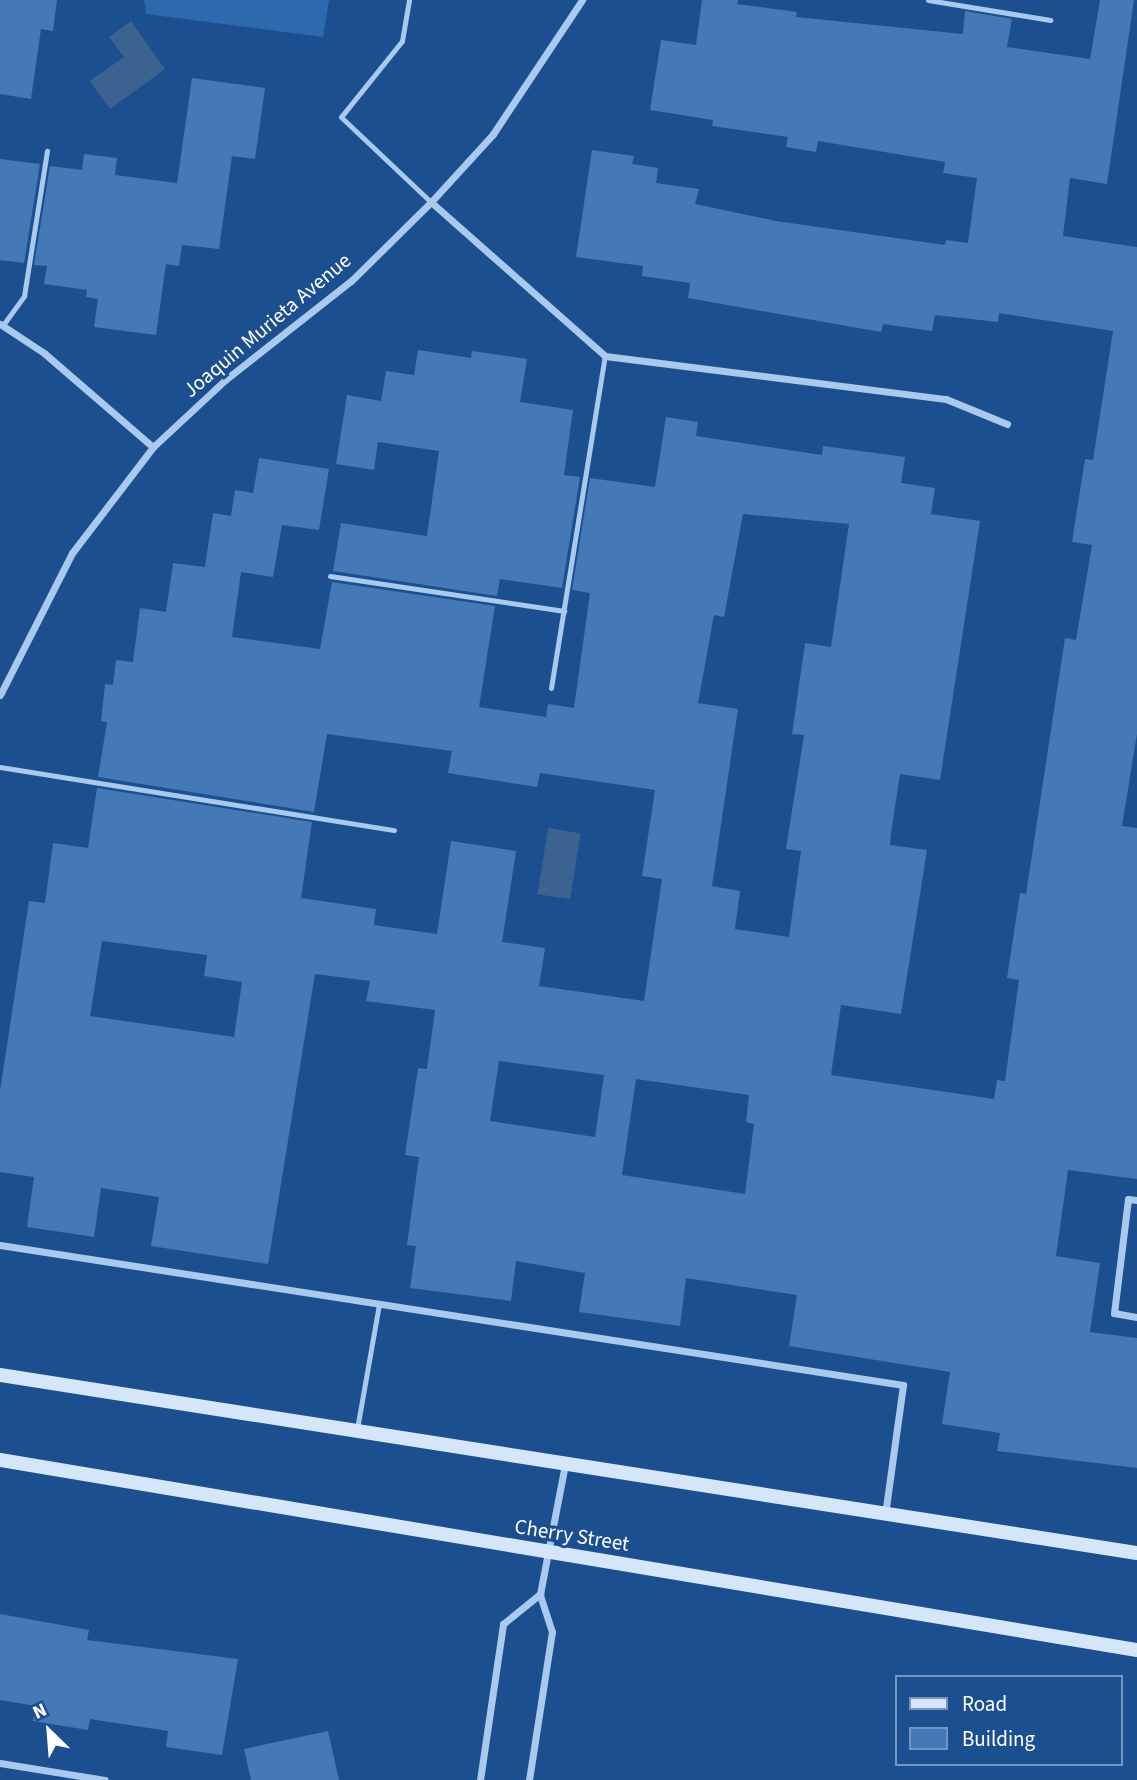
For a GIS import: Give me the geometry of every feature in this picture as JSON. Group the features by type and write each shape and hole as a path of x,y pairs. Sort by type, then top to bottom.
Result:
{"main road":[{"path":"0,1375 1137,1553"},
{"name":"Cherry Street","path":"0,1460 1137,1650"}],"street":[{"name":"Joaquin Murieta Avenue","path":"0,695 72,553 153,447 225,380 351,281 431,202 493,134 582,0"},
{"path":"431,202 605,356 946,399 1007,424"},
{"path":"1,325 44,353 153,447"},
{"path":"1137,1200 1128,1199 1114,1313 1137,1317"},
{"path":"0,1245 903,1385 886,1514"},
{"path":"529,1780 552,1632 540,1594 565,1464"},
{"path":"480,1780 503,1624 540,1594"},
{"path":"0,1763 105,1780"}],"lane":[{"path":"409,0 402,41 341,117 431,202"},
{"path":"928,0 1049,20"},
{"path":"1,325 24,296 47,151"},
{"path":"551,688 605,356"},
{"path":"330,576 564,611"},
{"path":"0,766 394,830"},
{"path":"356,1431 379,1304"}],"shaded area":[{"path":"144,0 329,0 323,37 146,14"},
{"path":"131,21 165,69 110,109 90,81 124,57 109,37"},
{"path":"548,828 581,833 570,899 538,894"}],"building":[{"path":"0,0 57,0 53,31 41,29 31,99 0,94"},
{"path":"702,0 738,0 737,4 797,12 796,17 963,34 965,11 1012,19 1007,47 1090,59 1100,0 1134,0 1107,184 1070,178 1063,236 1137,247 1137,734 1122,826 1137,828 1137,1179 1068,1170 1056,1256 1100,1263 1090,1332 1137,1338 1137,1468 997,1451 1000,1433 942,1424 950,1372 789,1346 797,1295 686,1278 680,1326 579,1312 585,1273 516,1261 511,1301 410,1288 416,1246 407,1245 419,1157 405,1155 418,1068 427,1069 435,1010 366,1001 370,981 315,974 268,1264 151,1246 159,1197 101,1188 94,1237 27,1227 34,1177 0,1172 0,1091 29,901 45,903 53,843 88,848 97,788 312,822 301,898 376,909 374,925 437,934 451,841 516,851 502,942 545,948 539,986 644,1001 662,879 642,876 655,790 540,773 537,787 448,773 452,751 327,734 314,812 98,777 107,722 101,721 105,684 113,685 116,660 133,662 140,608 166,612 173,563 205,567 213,513 231,516 235,490 253,493 259,458 329,469 319,530 282,525 273,577 241,572 232,637 320,649 332,582 495,606 479,707 546,717 548,704 574,708 590,593 572,590 590,478 655,487 666,417 698,422 696,436 822,455 823,446 905,457 901,483 935,488 931,514 980,521 940,780 900,774 890,845 927,850 901,1014 841,1005 831,1075 994,1099 997,1080 1005,1081 1019,980 1007,978 1020,893 1026,894 1065,638 1076,640 1092,545 1072,542 1085,459 1093,460 1113,331 999,313 998,322 935,315 932,331 883,324 881,332 688,298 690,283 642,276 643,266 576,257 592,150 634,156 632,164 658,168 656,183 699,189 695,204 776,221 945,245 946,240 968,243 977,178 943,173 945,162 818,141 816,152 786,147 788,137 712,126 713,120 650,110 661,40 696,45","holes":["743,514 849,524 831,647 805,643 792,734 804,735 786,849 801,851 789,937 735,929 740,891 712,886 738,709 698,703 714,615 724,617","102,941 207,955 204,976 242,982 234,1037 90,1016","499,1061 604,1075 595,1137 490,1121","636,1079 749,1095 746,1122 754,1124 745,1194 622,1175"]},
{"path":"192,78 265,88 255,159 232,156 219,249 182,245 179,266 166,264 156,335 94,327 98,299 86,297 87,290 44,284 47,266 34,265 50,166 82,170 84,154 117,158 115,175 177,183"},
{"path":"0,159 40,164 24,263 0,260"},
{"path":"418,350 471,358 472,351 527,359 520,402 573,410 564,475 580,477 562,588 500,579 497,596 333,571 341,523 427,536 439,451 378,442 374,470 336,464 347,395 381,401 386,371 414,375"},
{"path":"0,1614 89,1630 87,1640 238,1659 222,1755 166,1747 168,1731 90,1719 88,1730 33,1721 36,1706 0,1700"},
{"path":"328,1731 339,1780 251,1780 244,1749"}]}
